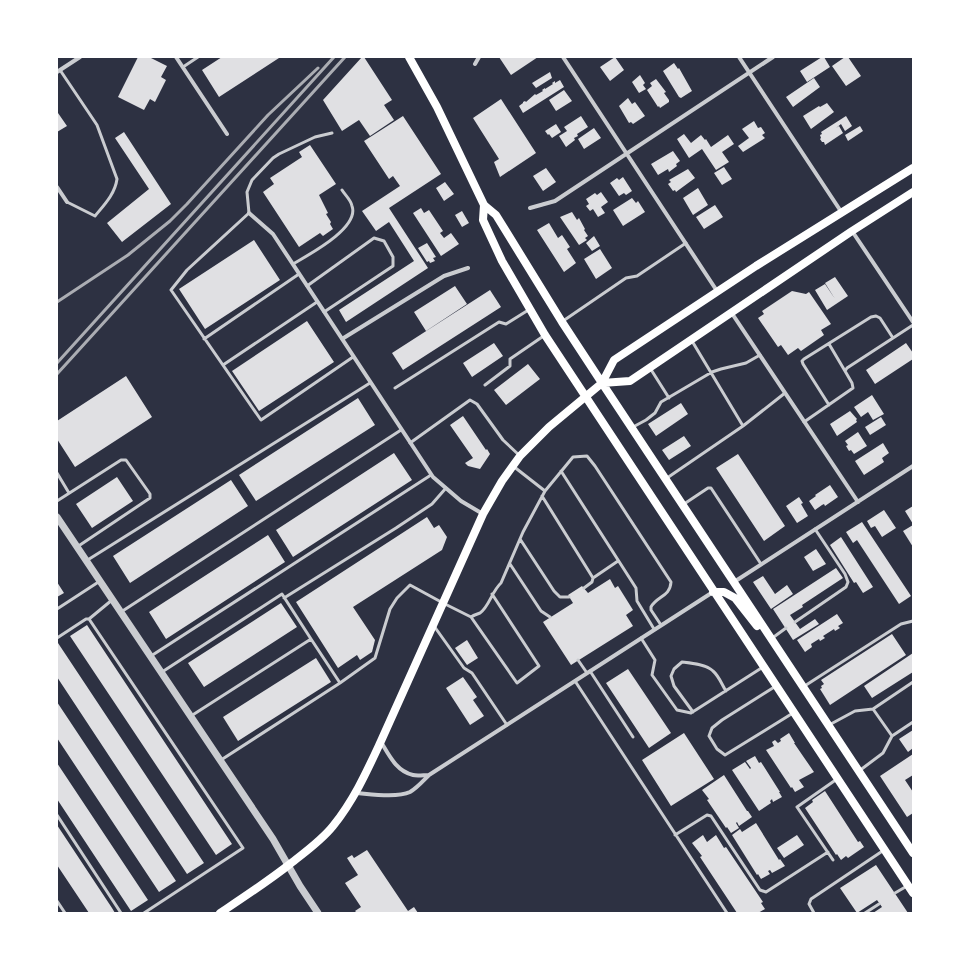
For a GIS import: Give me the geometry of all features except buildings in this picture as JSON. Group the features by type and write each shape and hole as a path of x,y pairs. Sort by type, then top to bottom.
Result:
{"main road":[{"path":"409,57 438,108 484,205 496,215 562,322 913,853"},
{"path":"220,913 268,881 313,847 332,827 356,793 381,741 483,514 520,456 549,427 602,383 614,360 717,291 913,168"},
{"path":"602,383 630,381 852,230 913,192"},
{"path":"484,205 483,220 502,261 545,335 584,397 913,893"},
{"path":"713,592 724,592 735,598 786,661"}],"street":[{"path":"176,57 227,134"},
{"path":"475,64 479,57"},
{"path":"563,57 717,291"},
{"path":"739,57 842,213"},
{"path":"530,208 555,200 773,57"},
{"path":"58,71 78,58"},
{"path":"57,187 66,202"},
{"path":"250,213 273,234 431,475 461,501 483,514"},
{"path":"852,230 913,323"},
{"path":"342,339 444,276 468,268"},
{"path":"731,312 858,502"},
{"path":"734,582 913,466"},
{"path":"57,517 273,838 318,913"},
{"path":"356,793 395,795 409,792 429,775 713,592"},
{"path":"381,741 392,760 401,770 413,775 429,775"}],"lane":[{"path":"183,67 198,57"},
{"path":"58,71 97,125 117,179 111,196 95,216 66,202"},
{"path":"332,133 315,137 273,158 252,180 247,192 250,213 187,270 171,290 261,420 353,357"},
{"path":"293,264 335,237 347,226 353,212 353,206 342,190"},
{"path":"307,286 374,238 384,240 393,257 393,266 324,312"},
{"path":"562,322 626,278 637,276 686,243"},
{"path":"204,339 299,274"},
{"path":"222,364 317,302"},
{"path":"395,388 499,322 506,324 530,309"},
{"path":"829,405 802,361 871,317 876,316 880,318 893,338"},
{"path":"845,371 851,365 893,338 913,323"},
{"path":"485,385 510,366 510,359 545,335"},
{"path":"691,340 712,372 743,426"},
{"path":"804,422 853,388 852,383 829,344"},
{"path":"632,428 646,420 655,412 661,402 712,372 746,363 760,355"},
{"path":"650,368 669,398"},
{"path":"86,561 370,383"},
{"path":"665,479 743,426 785,393"},
{"path":"410,444 470,400 477,404 504,440 520,456"},
{"path":"121,612 401,430"},
{"path":"471,617 481,612 495,588 501,583 520,539 545,491 573,457 587,456 671,582 667,593 656,601 651,607 651,610 661,625"},
{"path":"57,501 120,460 126,460 150,494 150,498 77,547"},
{"path":"513,466 545,491"},
{"path":"560,471 636,588 637,601 654,629"},
{"path":"57,473 70,493"},
{"path":"151,656 431,475"},
{"path":"284,598 432,504 446,488"},
{"path":"682,505 708,488 711,488 761,564"},
{"path":"542,496 593,578"},
{"path":"795,622 846,587 848,582 845,574 815,529"},
{"path":"520,539 554,591 560,597 569,597"},
{"path":"584,588 592,582 593,578 618,560"},
{"path":"510,564 541,611 550,617"},
{"path":"57,609 100,581"},
{"path":"220,760 340,683 375,658 390,609 397,598 410,585 471,617 517,682 540,666 492,594"},
{"path":"162,672 282,594 340,683"},
{"path":"57,638 86,619 89,619 113,600"},
{"path":"89,619 242,848 144,913"},
{"path":"803,687 901,624 913,621"},
{"path":"433,625 464,668 472,673 508,725"},
{"path":"771,639 786,628"},
{"path":"641,638 655,660 652,675 677,710 691,713 693,712 763,667"},
{"path":"191,716 311,639"},
{"path":"578,660 633,737"},
{"path":"693,712 674,686 671,676 674,669 682,662 710,669 714,672 726,691"},
{"path":"575,681 727,913"},
{"path":"828,725 855,711 874,709 913,682"},
{"path":"776,686 722,720 712,728 709,736 717,749 725,755 793,713"},
{"path":"874,709 892,736"},
{"path":"859,771 883,753 892,736 913,722"},
{"path":"833,860 797,807 837,779"},
{"path":"57,815 121,913"},
{"path":"676,836 707,815 711,816 760,890 766,892 828,852"},
{"path":"814,913 809,904 811,899 884,850"},
{"path":"895,893 908,885"},
{"path":"57,901 65,913"},
{"path":"864,913 879,904"}],"railway":[{"path":"57,363 334,57"},
{"path":"57,374 345,57"},
{"path":"57,302 128,255 170,221 268,115 318,68"}]}
